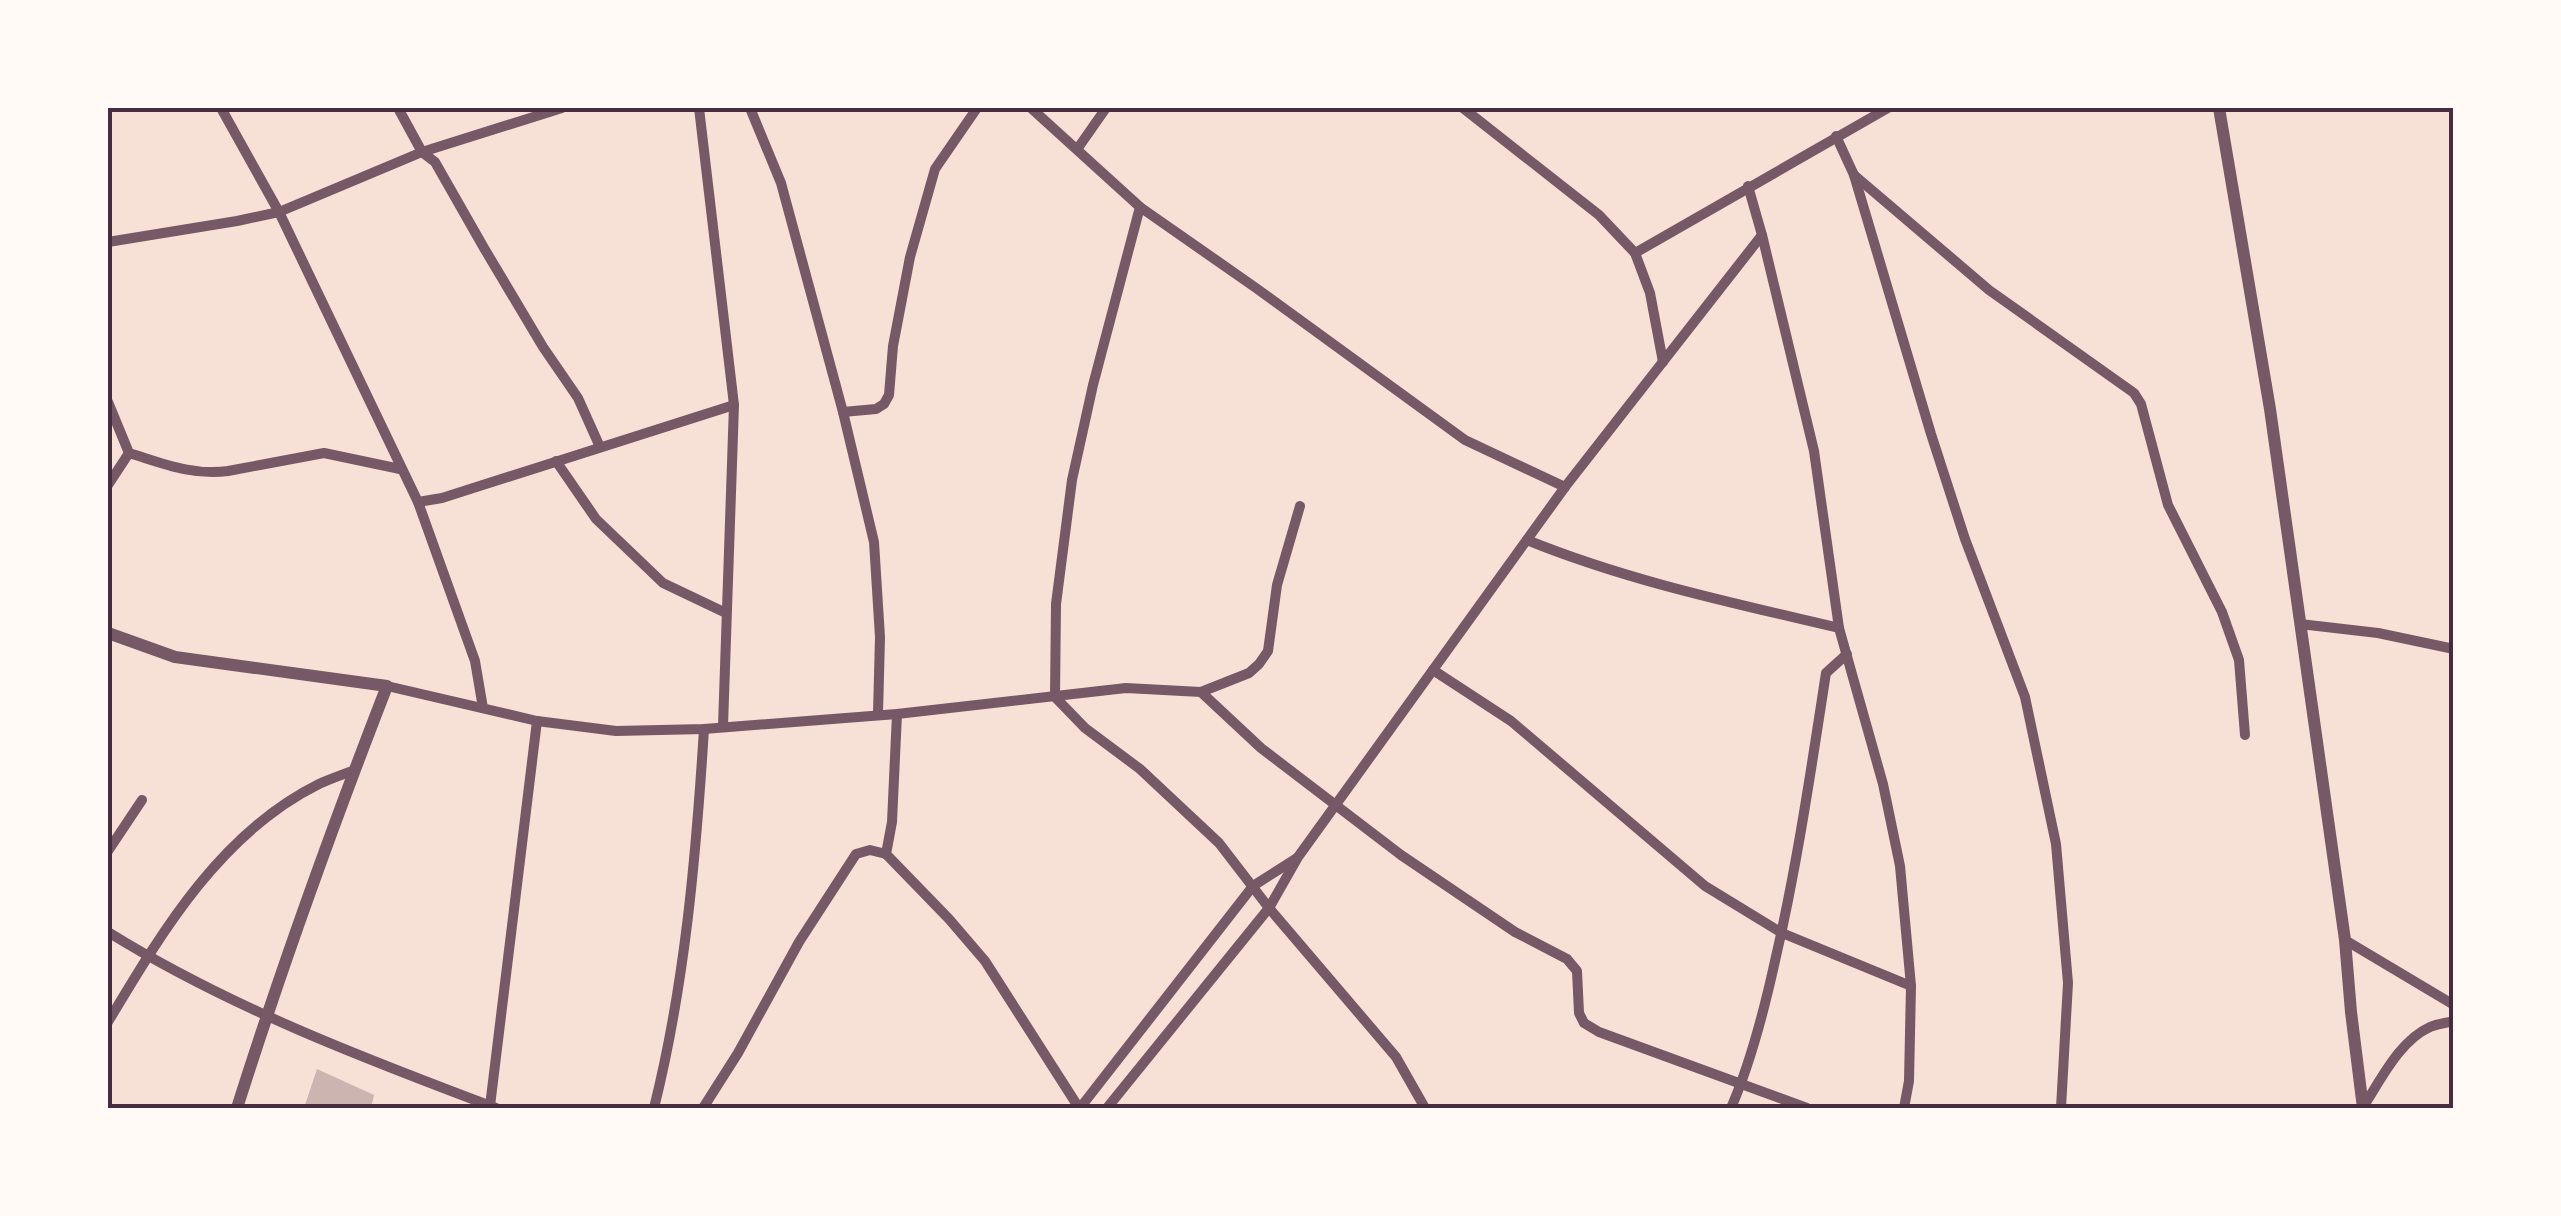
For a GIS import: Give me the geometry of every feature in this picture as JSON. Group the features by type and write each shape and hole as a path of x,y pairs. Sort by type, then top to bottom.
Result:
{"street":[{"path":"221,108 280,212 418,502 475,661 483,708"},
{"path":"398,108 578,398 600,447"},
{"path":"108,242 280,212 422,152 562,108"},
{"path":"699,108 734,405 723,726"},
{"path":"750,108 781,184 874,542 880,637 878,714"},
{"path":"843,412 876,409 889,395 893,346 910,257 936,170 977,108"},
{"path":"1031,108 1140,206 1465,440 1565,486"},
{"path":"1078,148 1106,108"},
{"path":"1464,108 1599,216 1635,253 1650,294 1663,362"},
{"path":"1635,253 1888,108"},
{"path":"2219,108 2270,409 2346,940 2363,1108"},
{"path":"1836,136 1854,175 1930,434 1965,538 2026,698 2058,864 2068,983 2061,1108"},
{"path":"1854,175 1990,290 2134,393 2168,505 2222,612 2240,660 2245,735"},
{"path":"1748,186 1814,451 1839,628 1883,784 1900,866 1911,986 1909,1081 1904,1108"},
{"path":"1140,206 1072,480 1056,604 1055,697 1085,728 1140,769 1219,842 1269,908 1396,1057 1425,1108"},
{"path":"1108,1108 1269,908 1298,857 1565,486 1762,235"},
{"path":"108,402 128,453"},
{"path":"418,502 442,498 734,405"},
{"path":"128,453 190,472 212,474 324,453 400,469"},
{"path":"108,485 128,453"},
{"path":"556,461 596,519 663,583 726,614"},
{"path":"108,633 176,657 387,686 538,721 616,731 897,714 1126,688 1202,692 1249,673 1268,651 1277,585 1300,506"},
{"path":"1526,540 1638,580 1839,628"},
{"path":"2300,624 2378,633 2454,649"},
{"path":"1730,1108 1766,1004 1782,934 1826,674 1846,654"},
{"path":"1434,670 1511,721 1705,886 1782,934 1911,986"},
{"path":"237,1108 265,1018 387,686"},
{"path":"1202,692 1261,748 1401,855 1515,932 1566,959 1576,971 1578,1013 1584,1023 1599,1032 1807,1108"},
{"path":"886,854 892,822 897,714"},
{"path":"108,932 147,957 265,1018 493,1107 538,721"},
{"path":"654,1108 684,958 704,728"},
{"path":"108,1022 193,890 241,839 318,784 354,770"},
{"path":"108,851 142,800"},
{"path":"703,1108 738,1054 799,942 856,854 870,850 886,854 950,918 985,961 1080,1108 1253,886 1298,857"},
{"path":"2346,940 2454,1005"},
{"path":"2363,1108 2411,1041 2428,1028 2454,1021"},
{"path":"458,1108 462,1096"}],"building":[{"path":"317,1069 374,1095 371,1108 304,1108"}]}
